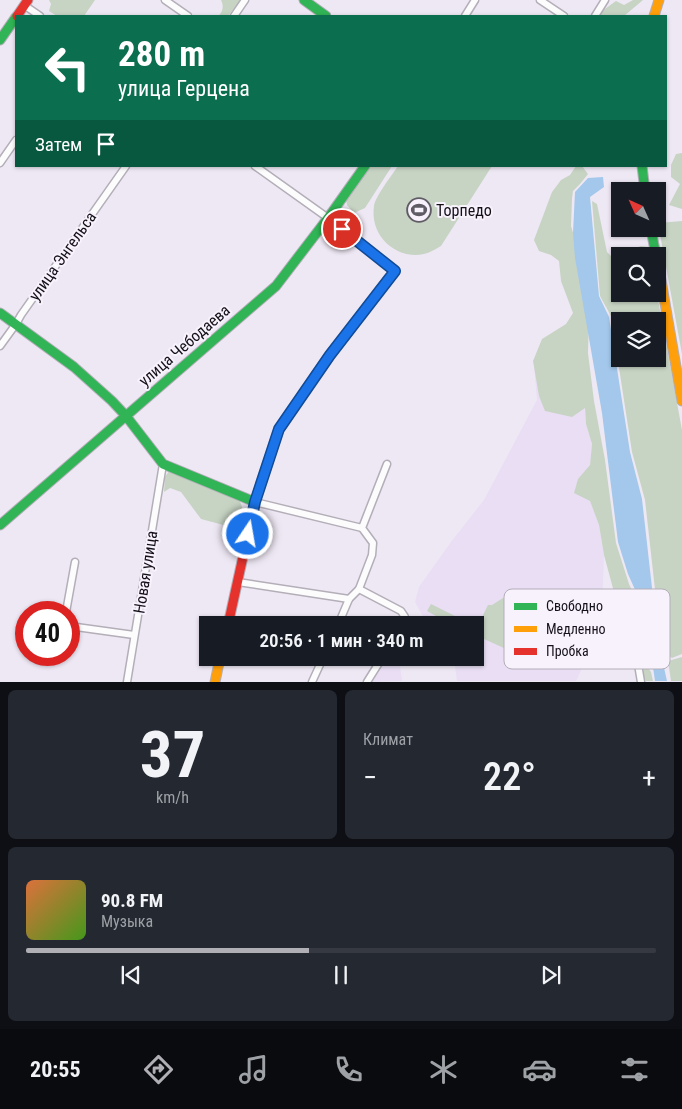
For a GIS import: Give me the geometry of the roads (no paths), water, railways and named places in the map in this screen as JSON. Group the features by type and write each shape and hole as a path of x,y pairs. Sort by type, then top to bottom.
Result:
{"street":[{"path":"165,0 187,15"},
{"path":"235,15 245,0"},
{"path":"304,0 325,15"},
{"path":"466,15 475,0"},
{"path":"540,0 562,15"},
{"path":"596,15 605,0"},
{"path":"654,15 659,0"},
{"path":"17,15 26,3 39,15"},
{"path":"0,40 15,18"},
{"path":"0,163 15,141"},
{"name":"улица Энгельса","path":"0,346 125,167"},
{"path":"230,616 255,502 279,429 330,355 395,271 328,218 256,167"},
{"name":"улица Чебодаева","path":"0,525 276,286 364,167"},
{"path":"642,167 644,182"},
{"path":"665,302 682,401"},
{"path":"0,313 74,367 112,400 163,464 255,502 362,528 373,543 372,555 358,589 349,599 342,616"},
{"name":"Новая улица","path":"127,682 163,464"},
{"path":"362,528 387,464"},
{"path":"68,601 75,562"},
{"path":"238,582 349,599"},
{"path":"358,589 401,611 404,616"},
{"path":"80,628 134,635"},
{"path":"215,682 218,666"},
{"path":"312,682 319,666"},
{"path":"367,682 377,666"},
{"path":"639,669 641,682"}],"water":[{"path":"603,177 604,187 590,197 599,296 609,317 611,367 617,367 630,452 642,499 652,589 635,589 618,542 602,413 575,258 573,233 575,192 588,178"},
{"path":"653,669 664,669 667,681 655,681"}],"place":[{"name":"Торпедо","path":"419,210"}]}
